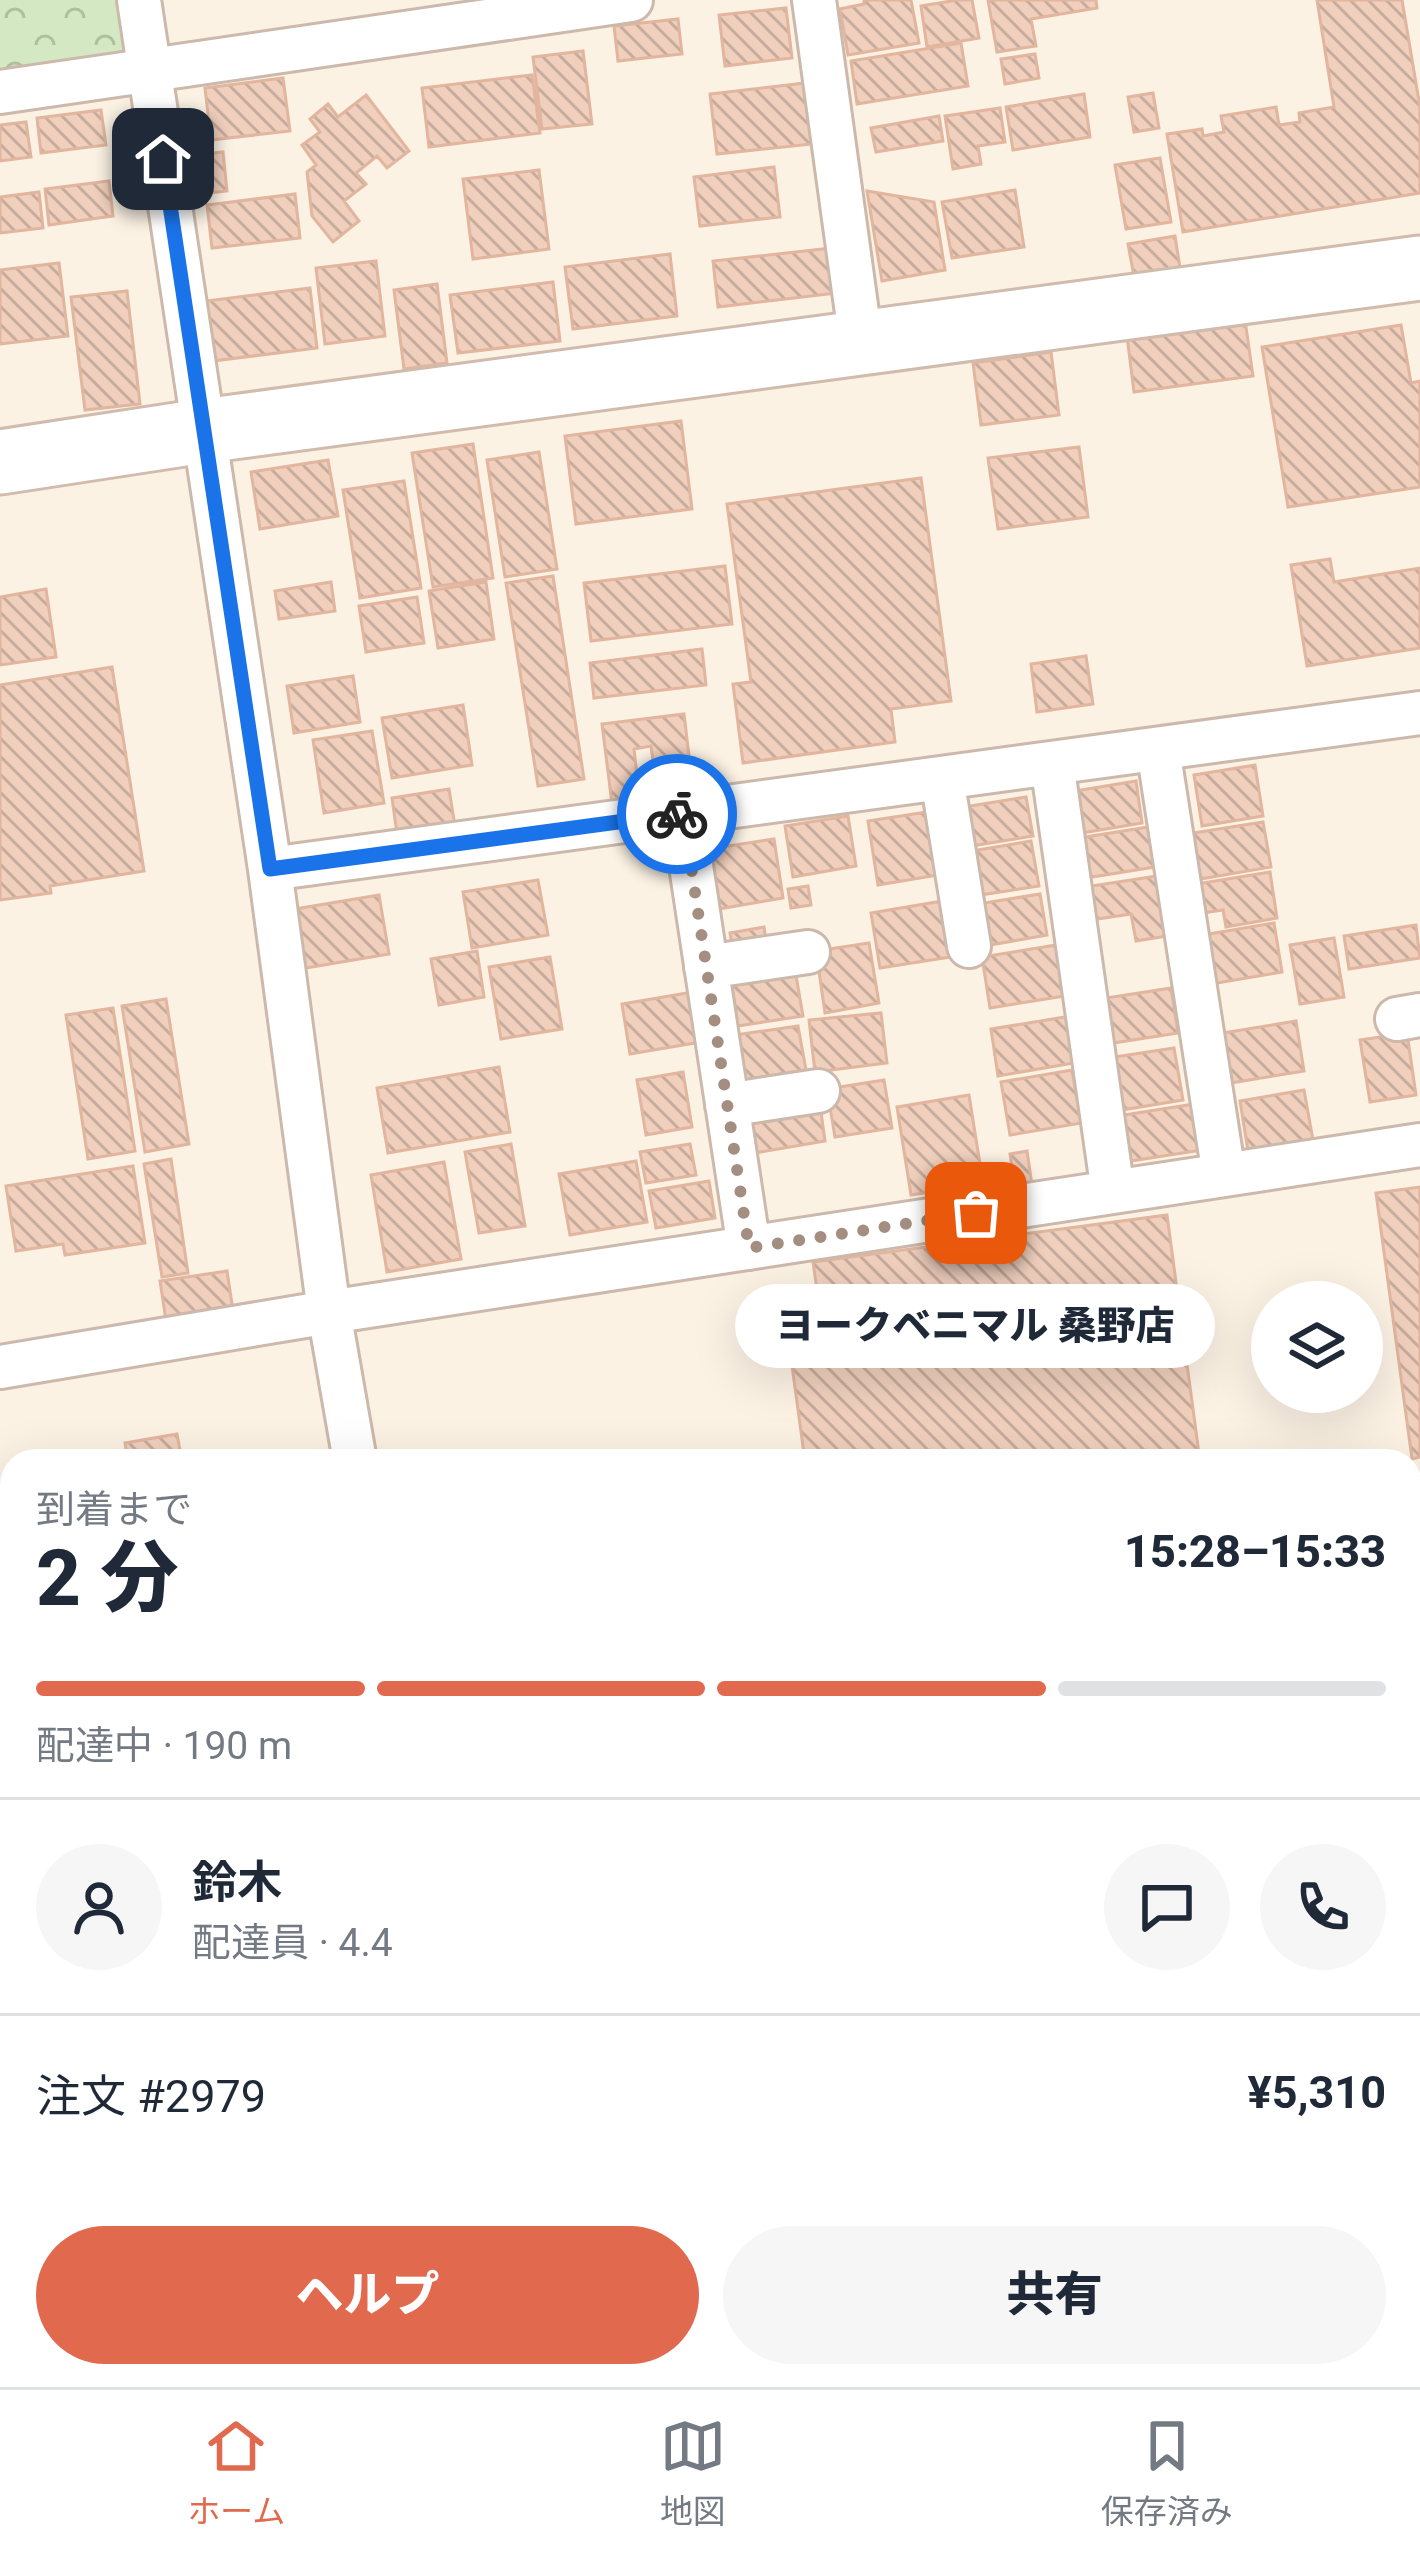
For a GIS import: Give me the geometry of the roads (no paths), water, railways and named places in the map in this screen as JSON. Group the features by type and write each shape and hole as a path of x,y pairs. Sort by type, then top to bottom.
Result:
{"street":[{"path":"139,0 270,869 329,1312 353,1449"},
{"path":"814,0 861,342"},
{"path":"0,92 608,2"},
{"path":"0,462 202,430 1420,268"},
{"path":"270,869 1420,713"},
{"path":"1158,749 1224,1175"},
{"path":"1052,763 1113,1192"},
{"path":"942,778 969,946"},
{"path":"683,813 749,1248"},
{"path":"706,967 808,952"},
{"path":"727,1105 818,1090"},
{"path":"0,1366 1420,1145"}],"place":[{"name":"ヨークベニマル 桑野店","path":"976,1213"}]}
